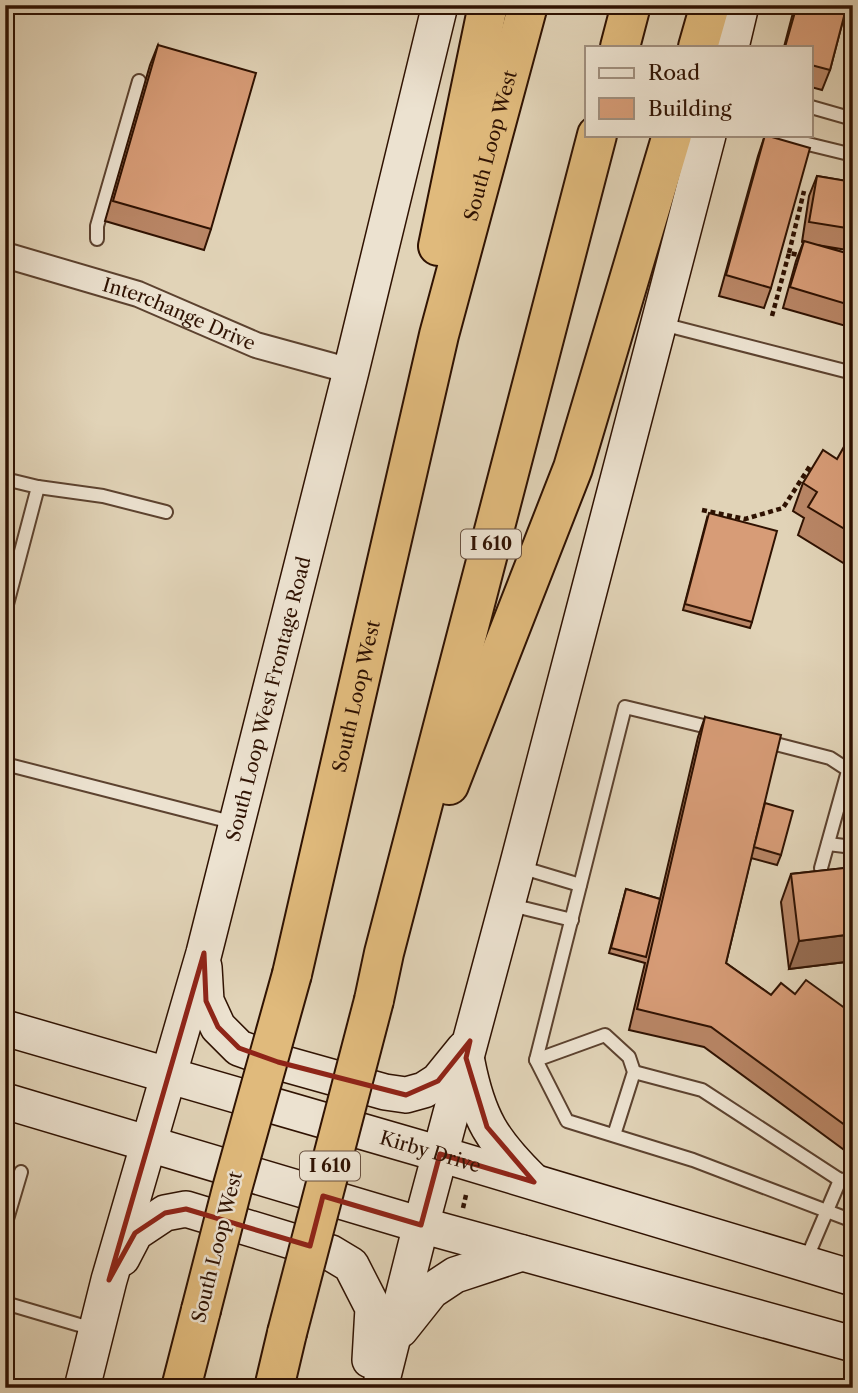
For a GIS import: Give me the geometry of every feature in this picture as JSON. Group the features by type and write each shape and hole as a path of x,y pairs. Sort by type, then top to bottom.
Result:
{"highway":[{"path":"439,335 432,276 488,5"},
{"name":"South Loop West","path":"181,1388 232,1189 292,974 439,335 528,5"},
{"path":"620,46 631,5"},
{"path":"698,46 710,5"},
{"name":"I 610","path":"274,1388 597,136"},
{"path":"384,953 573,468 672,136"}],"main road":[{"name":"South Loop West Frontage Road","path":"82,1388 109,1280 204,953 440,5"},
{"path":"730,46 741,5"},
{"path":"380,1388 708,136"},
{"path":"204,953 206,1001 218,1027 239,1048 278,1062 385,1092 406,1095 424,1090 438,1081 468,1050"},
{"name":"Kirby Drive","path":"5,1028 440,1154 853,1278"},
{"path":"468,1050 474,1097 487,1127 505,1154 534,1182"},
{"path":"5,1101 421,1226 853,1344"},
{"path":"109,1280 135,1233 165,1213 186,1209 331,1253 351,1265 373,1308 368,1388"},
{"path":"391,1341 431,1291 455,1276 522,1253"}],"street":[{"name":"Interchange Drive","path":"5,255 138,295 256,345 351,371"}],"lane":[{"path":"97,239 97,226 139,80"},
{"path":"812,107 853,120"},
{"path":"775,136 853,155"},
{"path":"659,323 853,373"},
{"path":"5,479 38,487 103,496 166,512"},
{"path":"5,612 38,487"},
{"path":"725,732 625,707 536,1060 568,1121 693,1160 853,1221"},
{"path":"751,738 830,758 850,772 821,868"},
{"path":"5,764 236,823"},
{"path":"828,844 853,847"},
{"path":"517,867 580,885"},
{"path":"507,904 572,919"},
{"path":"536,1060 605,1035 629,1057 634,1072 614,1135"},
{"path":"634,1072 702,1090 846,1180 826,1212 804,1264"},
{"path":"5,1226 21,1172"},
{"path":"5,1303 97,1330"}],"path":[{"path":"772,316 804,191"},
{"path":"789,253 814,259"},
{"path":"702,510 744,519 783,508 810,466"}],"highlighted area":[{"path":"204,953 206,1001 218,1027 239,1048 278,1062 406,1095 438,1081 470,1041 466,1058 487,1127 534,1182 440,1154 421,1225 323,1196 310,1246 186,1209 165,1213 135,1233 109,1280"}],"building":[{"path":"797,5 847,5 830,70 812,65 812,46 785,46"},
{"path":"158,45 256,73 211,229 113,201"},
{"path":"765,136 810,148 771,288 726,275"},
{"path":"817,176 853,182 853,229 809,222"},
{"path":"804,241 853,255 853,306 790,287"},
{"path":"845,445 853,450 853,534 808,507 817,492 803,483 823,450 837,459"},
{"path":"709,513 777,531 752,622 685,604"},
{"path":"705,717 781,735 726,963 771,995 781,983 795,994 806,980 853,1014 853,1131 711,1027 637,1009"},
{"path":"765,803 793,811 781,855 754,847"},
{"path":"853,867 853,934 799,941 791,874"},
{"path":"626,889 660,899 646,957 611,948"}]}
